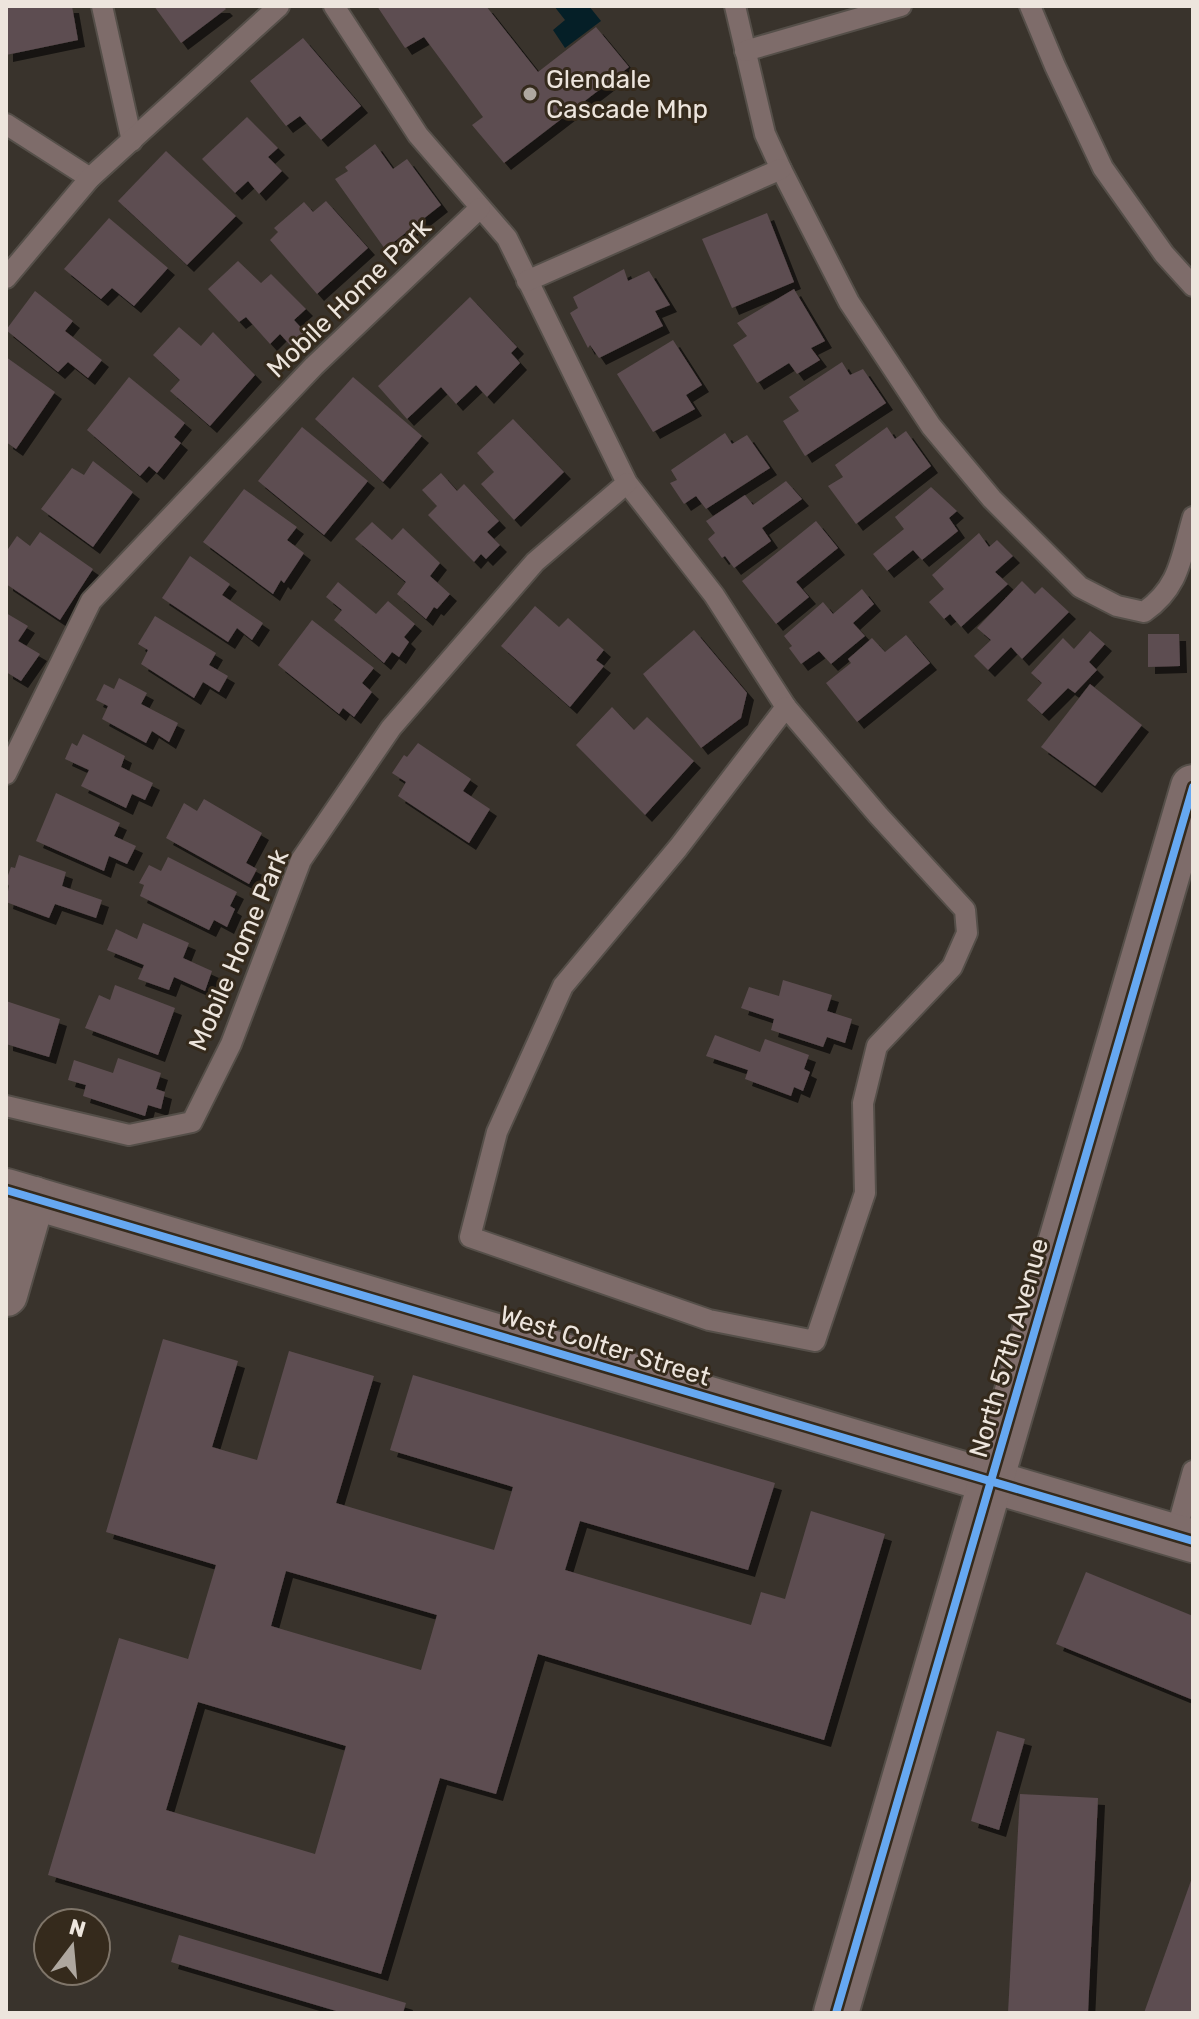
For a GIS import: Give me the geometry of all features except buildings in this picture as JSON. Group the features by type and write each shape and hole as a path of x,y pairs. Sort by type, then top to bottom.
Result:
{"street":[{"name":"North 57th Avenue","path":"836,2013 1193,787"},
{"name":"West Colter Street","path":"20,1194 1184,1539"},
{"path":"6,1295 20,1194"}],"lane":[{"path":"102,6 132,141"},
{"path":"6,278 90,178 279,6"},
{"path":"334,6 418,135 507,238 627,483 714,595 786,707 878,815 965,910 967,933 952,967 877,1046 863,1103 865,1193 815,1341 709,1320 470,1237 497,1132 563,986 678,848 786,707"},
{"path":"735,6 765,134 849,302 931,426 992,499 1080,587 1117,606 1144,612 1162,599 1174,579 1193,517"},
{"path":"745,51 901,6"},
{"path":"1030,6 1103,168 1164,254 1193,286"},
{"path":"6,124 90,178"},
{"path":"527,281 781,169"},
{"name":"Mobile Home Park","path":"6,774 91,601 314,366 480,208"},
{"name":"Mobile Home Park","path":"6,1106 129,1135 192,1122 231,1044 301,860 391,728 535,562 627,483"},
{"path":"1184,1539 1193,1471"}],"water":[{"path":"554,6 589,6 601,21 565,48 553,30 565,20"}],"cycle path":[{"path":"836,2013 1193,787"},
{"path":"6,1190 1193,1541"}],"place":[{"name":"Glendale Cascade Mhp","path":"530,94"}]}
